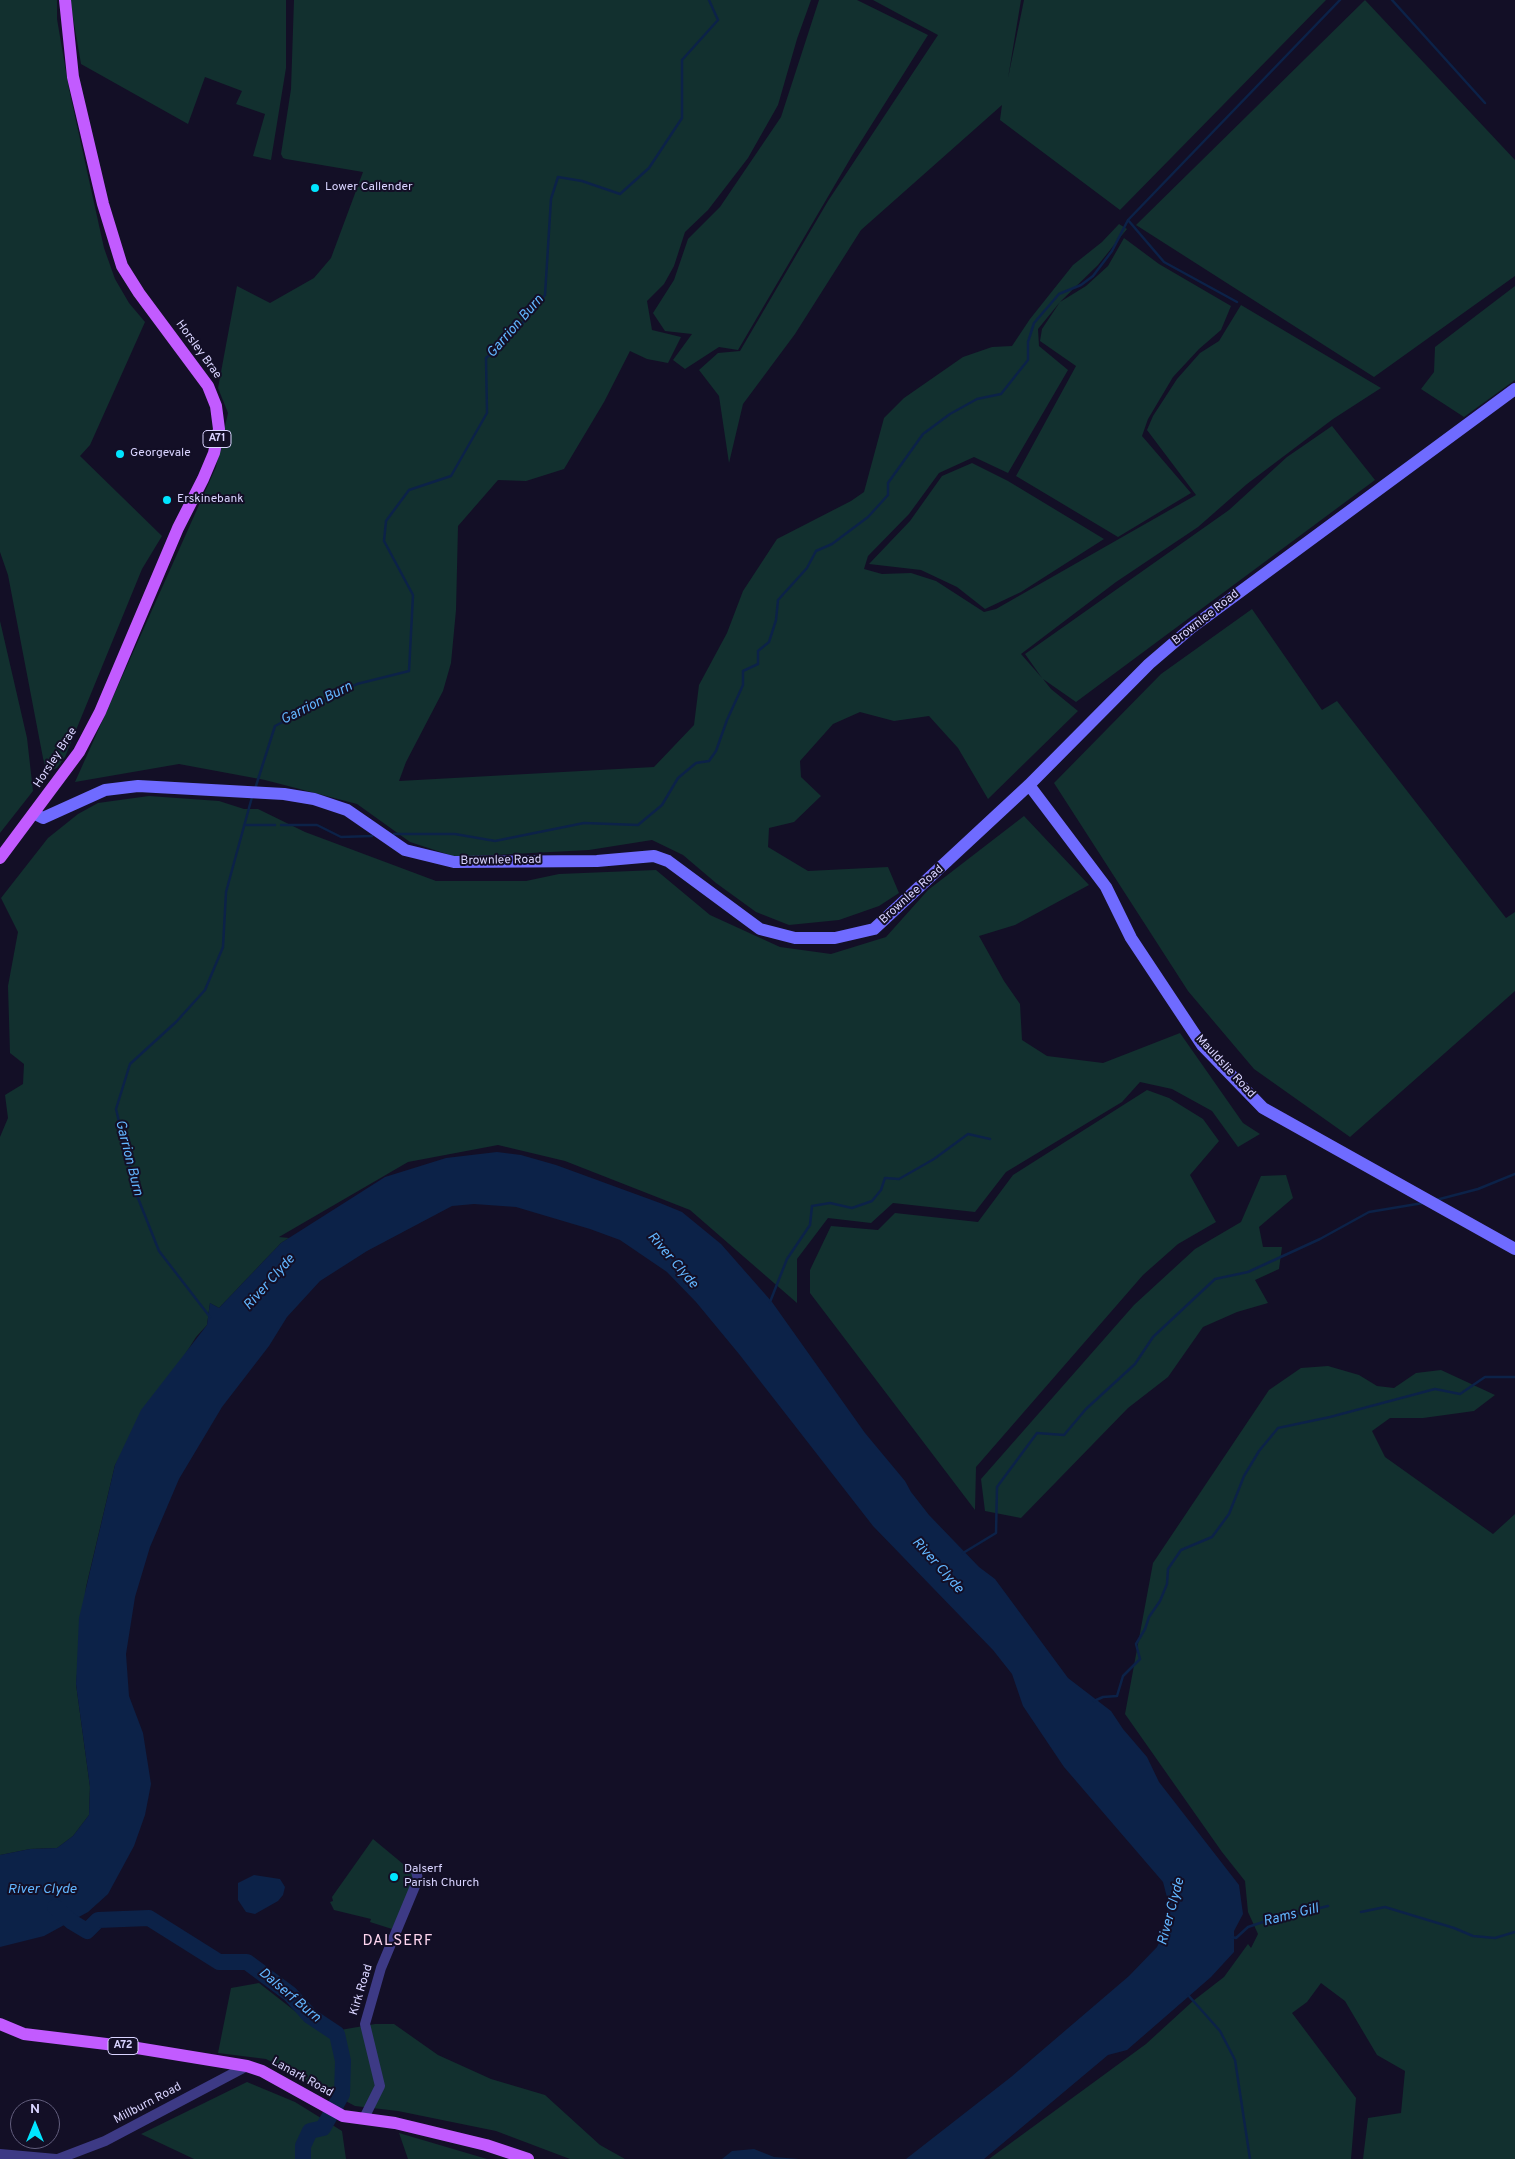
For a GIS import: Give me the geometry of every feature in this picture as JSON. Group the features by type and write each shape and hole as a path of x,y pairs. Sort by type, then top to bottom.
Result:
{"main road":[{"name":"Horsley Brae","path":"0,858 35,814 79,752 100,712 178,528 214,454 219,429 216,406 208,386 139,293 122,266 103,204 73,77 65,0"},
{"name":"Brownlee Road","path":"35,814 43,818 105,790 138,786 170,786 223,791 264,792 314,799 347,810 405,850 454,862 597,860 654,856 668,860 760,929 795,938 834,938 874,929 1029,785 1149,664 1190,628 1515,388"},
{"name":"Mauldslie Road","path":"1029,785 1106,887 1131,938 1202,1045 1263,1108 1515,1249"},
{"name":"Lanark Road","path":"0,2024 24,2034 131,2047 247,2066 262,2071 342,2116 395,2123 468,2141 528,2159"}],"street":[{"name":"Kirk Road","path":"364,2118 380,2086 365,2024 382,1968 418,1879 416,1871"},
{"name":"Millburn Road","path":"0,2154 57,2159 105,2141 247,2066"}],"green space":[{"path":"0,0 57,0 57,19 69,89 104,248 115,279 129,303 145,322 90,445 80,456 162,536 142,569 65,757 57,768 52,770 46,769 43,758 8,575 0,552"},
{"path":"70,0 286,0 286,68 271,160 253,156 265,114 236,104 242,91 205,77 188,124 81,64"},
{"path":"294,0 811,0 797,39 778,105 748,158 708,210 685,232 674,266 664,284 647,301 652,330 681,337 668,363 647,359 630,351 604,402 564,469 526,481 498,480 458,526 456,610 451,663 443,691 406,762 399,781 654,767 694,725 699,685 727,633 743,591 777,539 851,501 864,492 884,418 904,398 963,357 992,347 1012,346 1030,319 1073,265 1102,242 1119,224 1127,229 1098,265 1060,302 1038,329 1039,346 1068,370 1008,473 974,457 939,473 909,514 868,556 864,569 882,574 911,573 936,581 984,612 996,609 1196,495 1147,430 1153,416 1177,379 1200,353 1219,341 1241,305 1381,388 1333,419 1247,484 1198,527 1116,582 1021,654 1042,678 1025,654 1229,510 1287,457 1332,426 1375,480 1076,702 1043,679 1051,689 1078,711 988,799 958,748 929,716 894,721 860,712 833,724 800,761 801,777 821,796 794,822 769,828 768,847 808,871 888,867 899,893 879,906 839,920 789,925 756,912 716,883 683,855 652,840 589,850 456,857 410,842 357,804 265,780 179,764 75,782 216,467 228,413 218,388 237,286 270,303 314,278 331,258 363,172 286,159 281,154 291,89"},
{"path":"819,0 857,0 928,35 853,154 738,350 719,347 685,369 673,360 692,334 665,331 653,313 674,280 688,239 720,207 781,117"},
{"path":"873,0 1021,0 1008,78 1024,0 1326,0 1120,210 1000,120 1002,105 861,230 795,334 743,404 729,463 719,396 699,370 718,353 740,351 828,201 938,35"},
{"path":"1365,0 1515,160 1515,276 1374,377 1136,225"},
{"path":"1124,238 1159,264 1231,306 1221,330 1199,349 1173,377 1148,419 1142,436 1191,493 1118,537 1016,476 1076,366 1040,341 1042,329 1060,302 1086,286 1108,266"},
{"path":"1515,286 1515,380 1464,417 1421,389 1434,372 1435,347"},
{"path":"972,463 1008,481 1104,539 1021,592 985,609 957,587 921,570 869,564 910,521 942,476"},
{"path":"1252,609 1322,710 1337,701 1506,918 1515,912 1515,991 1350,1137 1254,1069 1188,991 1054,783 1161,674"},
{"path":"0,621 27,738 33,791 0,833"},
{"path":"149,796 219,801 244,809 258,809 305,832 436,881 526,881 559,874 656,870 710,915 780,947 831,954 886,937 928,890 1024,816 1089,885 1015,925 979,936 1004,981 1020,1004 1022,1040 1047,1056 1103,1063 1180,1033 1243,1123 1260,1134 1238,1147 1212,1111 1172,1089 1140,1082 1122,1102 1006,1172 975,1212 893,1203 871,1223 828,1218 797,1259 797,1303 690,1210 565,1161 498,1145 408,1162 279,1237 289,1238 281,1243 219,1308 210,1303 207,1325 196,1337 115,1465 86,1587 76,1684 90,1787 89,1815 73,1836 57,1848 30,1849 0,1855 0,1137 8,1118 5,1095 23,1084 24,1064 10,1053 8,986 18,932 1,898 48,838 78,814 98,803"},
{"path":"1147,1090 1169,1098 1203,1119 1219,1141 1190,1175 1216,1222 1178,1244 1143,1275 976,1467 975,1510 810,1293 810,1270 831,1226 878,1230 895,1213 978,1222 1013,1175"},
{"path":"1286,1175 1293,1198 1259,1227 1263,1247 1282,1247 1279,1269 1255,1280 1268,1303 1237,1312 1203,1327 1168,1377 1128,1408 1021,1518 985,1511 981,1479 1134,1305 1195,1249 1241,1222 1261,1176"},
{"path":"1328,1366 1359,1375 1377,1386 1394,1388 1416,1373 1441,1370 1495,1395 1474,1411 1423,1418 1390,1418 1372,1431 1385,1457 1493,1534 1515,1514 1515,2159 1363,2159 1368,2118 1401,2113 1405,2071 1377,2055 1345,2001 1321,1983 1307,2002 1292,2013 1356,2098 1351,2159 989,2159 1146,2044 1193,2001 1224,1977 1248,1944 1251,1948 1258,1934 1248,1912 1245,1881 1222,1852 1125,1714 1153,1563 1269,1390 1301,1368"},
{"path":"373,1839 414,1873 415,1880 392,1929 370,1922 371,1919 334,1910 330,1902 333,1901 332,1897"},
{"path":"259,1983 323,2033 375,2024 394,2024 438,2055 491,2079 545,2095 600,2145 625,2159 570,2159 496,2131 398,2111 355,2106 266,2059 218,2053 231,1988"},
{"path":"247,2082 295,2102 342,2131 346,2159 194,2159 141,2134"},
{"path":"399,2133 487,2159 408,2159"}],"water":[{"name":"River Clyde","path":"497,1152 521,1155 556,1165 682,1212 721,1244 772,1302 865,1433 905,1481 929,1515 979,1567 995,1579 1068,1678 1111,1711 1123,1729 1147,1757 1159,1782 1239,1885 1243,1914 1234,1931 1234,1952 1211,1977 1127,2050 1108,2055 984,2159 906,2159 1011,2077 1129,1976 1157,1947 1166,1928 1168,1901 1163,1882 1064,1767 1023,1706 1012,1674 993,1650 873,1526 696,1302 667,1272 620,1240 516,1207 474,1204 452,1206 367,1251 320,1281 287,1317 269,1346 222,1407 179,1479 150,1547 135,1597 126,1654 129,1696 143,1733 151,1784 145,1815 134,1846 108,1894 88,1912 44,1936 0,1947 0,1855 30,1849 57,1848 73,1836 89,1815 90,1787 76,1684 79,1618 115,1465 141,1410 207,1325 210,1303 219,1308 281,1243 385,1177 446,1158"},
{"path":"254,1875 280,1879 285,1887 283,1895 278,1901 255,1914 246,1912 238,1900 238,1883"},
{"path":"754,2149 774,2157 799,2159 722,2159 732,2151"}],"waterway":[{"name":"Garrion Burn","path":"255,789 275,726 357,684 409,671 413,595 384,541 386,521 409,490 451,476 487,413 486,358 513,335 545,295 551,199 558,177 582,181 620,194 649,168 682,118 682,60 718,20 709,0"},
{"path":"394,834 455,834 495,841 584,823 638,825 662,805 678,778 696,763 709,761 716,751 727,720 743,685 743,671 758,664 758,651 769,642 776,620 778,600 807,568 816,551 832,544 868,517 888,495 888,483 923,434 950,414 977,399 1001,394 1028,360 1028,342 1034,323 1059,294 1081,285 1093,276 1112,251 1128,220 1340,0"},
{"path":"1392,0 1485,103"},
{"path":"1128,220 1164,262 1237,302"},
{"name":"Garrion Burn","path":"210,1317 159,1251 136,1193 116,1109 130,1064 176,1022 205,990 223,947 226,892 252,797"},
{"path":"244,825 275,825"},
{"path":"281,825 317,825 341,837 372,836"},
{"path":"770,1302 787,1259 810,1225 812,1206 830,1203 852,1208 872,1201 881,1190 885,1178 899,1179 934,1159 968,1134 990,1139"},
{"path":"1436,1200 1478,1189 1515,1174"},
{"path":"963,1553 996,1533 997,1487 1037,1433 1064,1435 1086,1409 1135,1364 1153,1337 1215,1279 1248,1272 1320,1239 1369,1212 1423,1203"},
{"path":"1094,1701 1103,1697 1117,1696 1123,1676 1140,1659 1136,1644 1145,1629 1149,1617 1160,1601 1167,1584 1168,1569 1181,1550 1212,1537 1229,1514 1244,1476 1259,1451 1278,1428 1330,1417 1435,1389 1460,1394 1485,1377 1515,1377"},
{"name":"Rams Gill","path":"1232,1937 1236,1938 1248,1927 1266,1921 1328,1906"},
{"name":"Dalserf Burn","path":"55,1907 72,1922 87,1931 98,1920 149,1918 219,1962 247,1962 290,1994 310,2016 337,2034 343,2061 342,2094 323,2128 310,2131 303,2146 303,2159"},
{"name":"Rams Gill","path":"1361,1912 1385,1907 1454,1928 1473,1936 1495,1938 1515,1932"},
{"path":"1188,1995 1220,2031 1235,2060 1250,2159"}],"place":[{"name":"Lower Callender","path":"315,188"},
{"name":"Georgevale","path":"120,454"},
{"name":"Erskinebank","path":"167,500"},
{"name":"Dalserf Parish Church","path":"394,1877"}],"district":[{"name":"DALSERF","path":"398,1942"}]}
